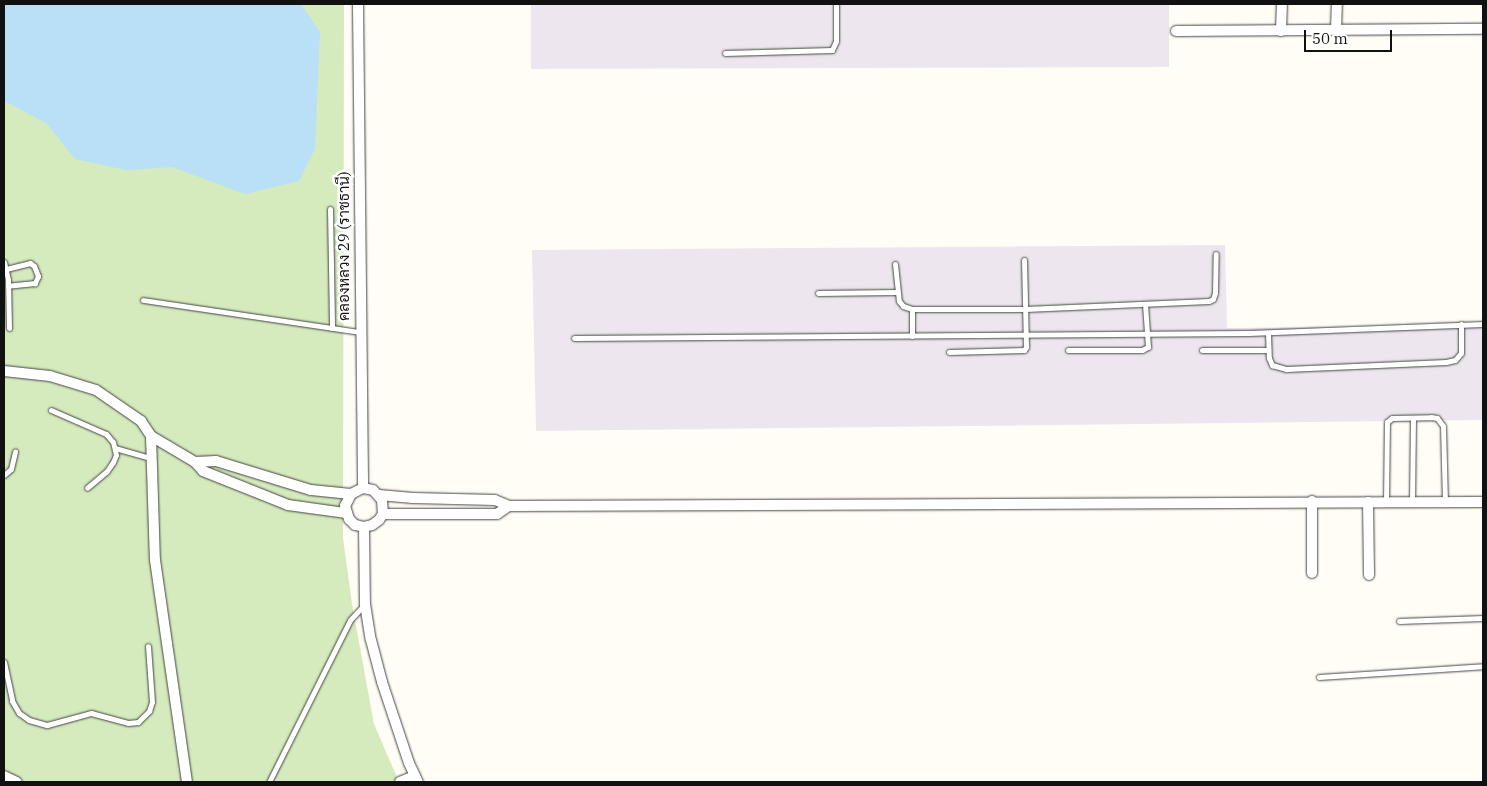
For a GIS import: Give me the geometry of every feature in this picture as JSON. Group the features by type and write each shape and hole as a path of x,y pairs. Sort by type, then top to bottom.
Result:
{"street":[{"name":"คลองหลวง 29 (ราชธานี)","path":"358,4 363,488"},
{"path":"1281,31 1282,4"},
{"path":"1336,4 1336,29"},
{"path":"1176,31 1483,29"},
{"path":"4,371 50,376 96,390 141,421 151,436 195,462 203,471 288,505 346,513"},
{"path":"151,436 155,560 187,782"},
{"path":"195,462 216,461 311,490 350,494"},
{"path":"509,506 497,514 383,514 372,525 364,527 355,525 346,513 346,499 350,494 363,488 373,490 379,494 413,498 495,500 509,506 1312,501 1483,502"},
{"path":"379,494 382,500 383,514"},
{"path":"1312,501 1312,573"},
{"path":"1368,502 1369,575"},
{"path":"364,527 365,604 371,640 382,682 409,763 417,779 400,782"},
{"path":"4,776 17,782"}],"lane":[{"path":"725,53 832,50 836,41 836,4"},
{"path":"330,209 332,328"},
{"path":"895,264 899,301 903,306 912,310 1025,308 1203,302 1213,299 1215,293 1216,254"},
{"path":"949,352 1024,350 1026,335 1024,260"},
{"path":"4,262 9,328"},
{"path":"6,269 30,263 34,266 38,276 35,283 7,282"},
{"path":"818,293 897,292"},
{"path":"143,300 360,332"},
{"path":"1068,350 1142,350 1149,345 1145,304"},
{"path":"912,310 912,336"},
{"path":"1268,332 1268,350 1272,365 1286,369 1446,362 1455,360 1461,354 1460,324"},
{"path":"574,338 1148,334 1268,332 1483,324"},
{"path":"1202,350 1268,350"},
{"path":"51,410 106,434 115,448 116,455 107,472 87,488"},
{"path":"1386,502 1386,427 1392,418 1437,418 1443,426 1445,502"},
{"path":"1412,502 1413,418"},
{"path":"115,448 152,458"},
{"path":"4,475 11,469 15,451"},
{"path":"269,782 350,620 365,604"},
{"path":"1399,622 1483,618"},
{"path":"4,661 12,702 28,720 47,725 64,718 91,713 128,723 138,722 149,711 152,702 148,646"},
{"path":"1319,677 1483,666"}],"shaded area":[{"path":"531,4 1169,4 1169,67 531,69"},
{"path":"1225,245 1227,328 1483,326 1483,420 536,431 532,250"}],"green space":[{"path":"4,4 344,4 343,538 352,604 374,724 399,782 4,782"}],"water":[{"path":"4,4 301,4 320,32 315,149 299,181 245,194 172,167 126,170 75,159 46,123 4,101"}]}
